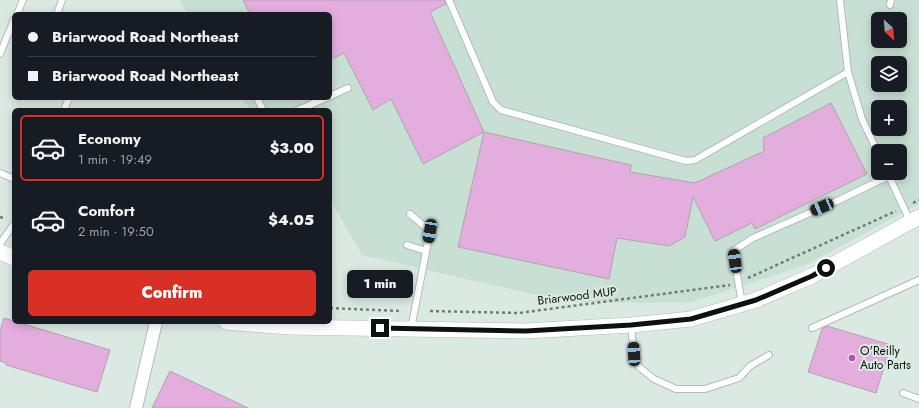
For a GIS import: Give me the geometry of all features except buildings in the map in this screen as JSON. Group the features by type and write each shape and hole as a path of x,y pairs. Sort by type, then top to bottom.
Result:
{"street":[{"path":"251,324 289,327 526,331 631,325 691,319 756,300 812,276 914,219"},
{"path":"0,252 12,257"},
{"path":"136,408 156,324"}],"lane":[{"path":"18,12 23,0"},
{"path":"58,12 62,0"},
{"path":"449,0 493,102 501,110 686,161 695,160 848,72"},
{"path":"840,0 848,72 862,119 874,144"},
{"path":"0,54 12,25"},
{"path":"332,95 348,88"},
{"path":"303,108 321,100"},
{"path":"0,173 12,178"},
{"path":"742,304 733,251 753,238 837,201 877,180"},
{"path":"891,180 914,219"},
{"path":"410,214 430,231 411,329"},
{"path":"0,244 12,227"},
{"path":"407,245 426,251"},
{"path":"812,328 919,280"},
{"path":"631,325 634,354 639,367 654,379 676,389 704,389 739,378 750,366 769,356"},
{"path":"903,393 919,399"}],"path":[{"path":"746,279 887,214"},
{"name":"Briarwood MUP","path":"430,312 519,313 726,286"},
{"path":"332,308 400,311"}],"shaded area":[{"path":"179,0 919,0 919,204 806,265 688,303 567,302 362,255 332,202 332,108 249,108 243,100 332,100 332,12 187,12"}],"place":[{"name":"O'Reilly Auto Parts","path":"852,358"}],"route":[{"path":"380,328 526,331 631,325 691,319 756,300 812,276 826,268"}]}
